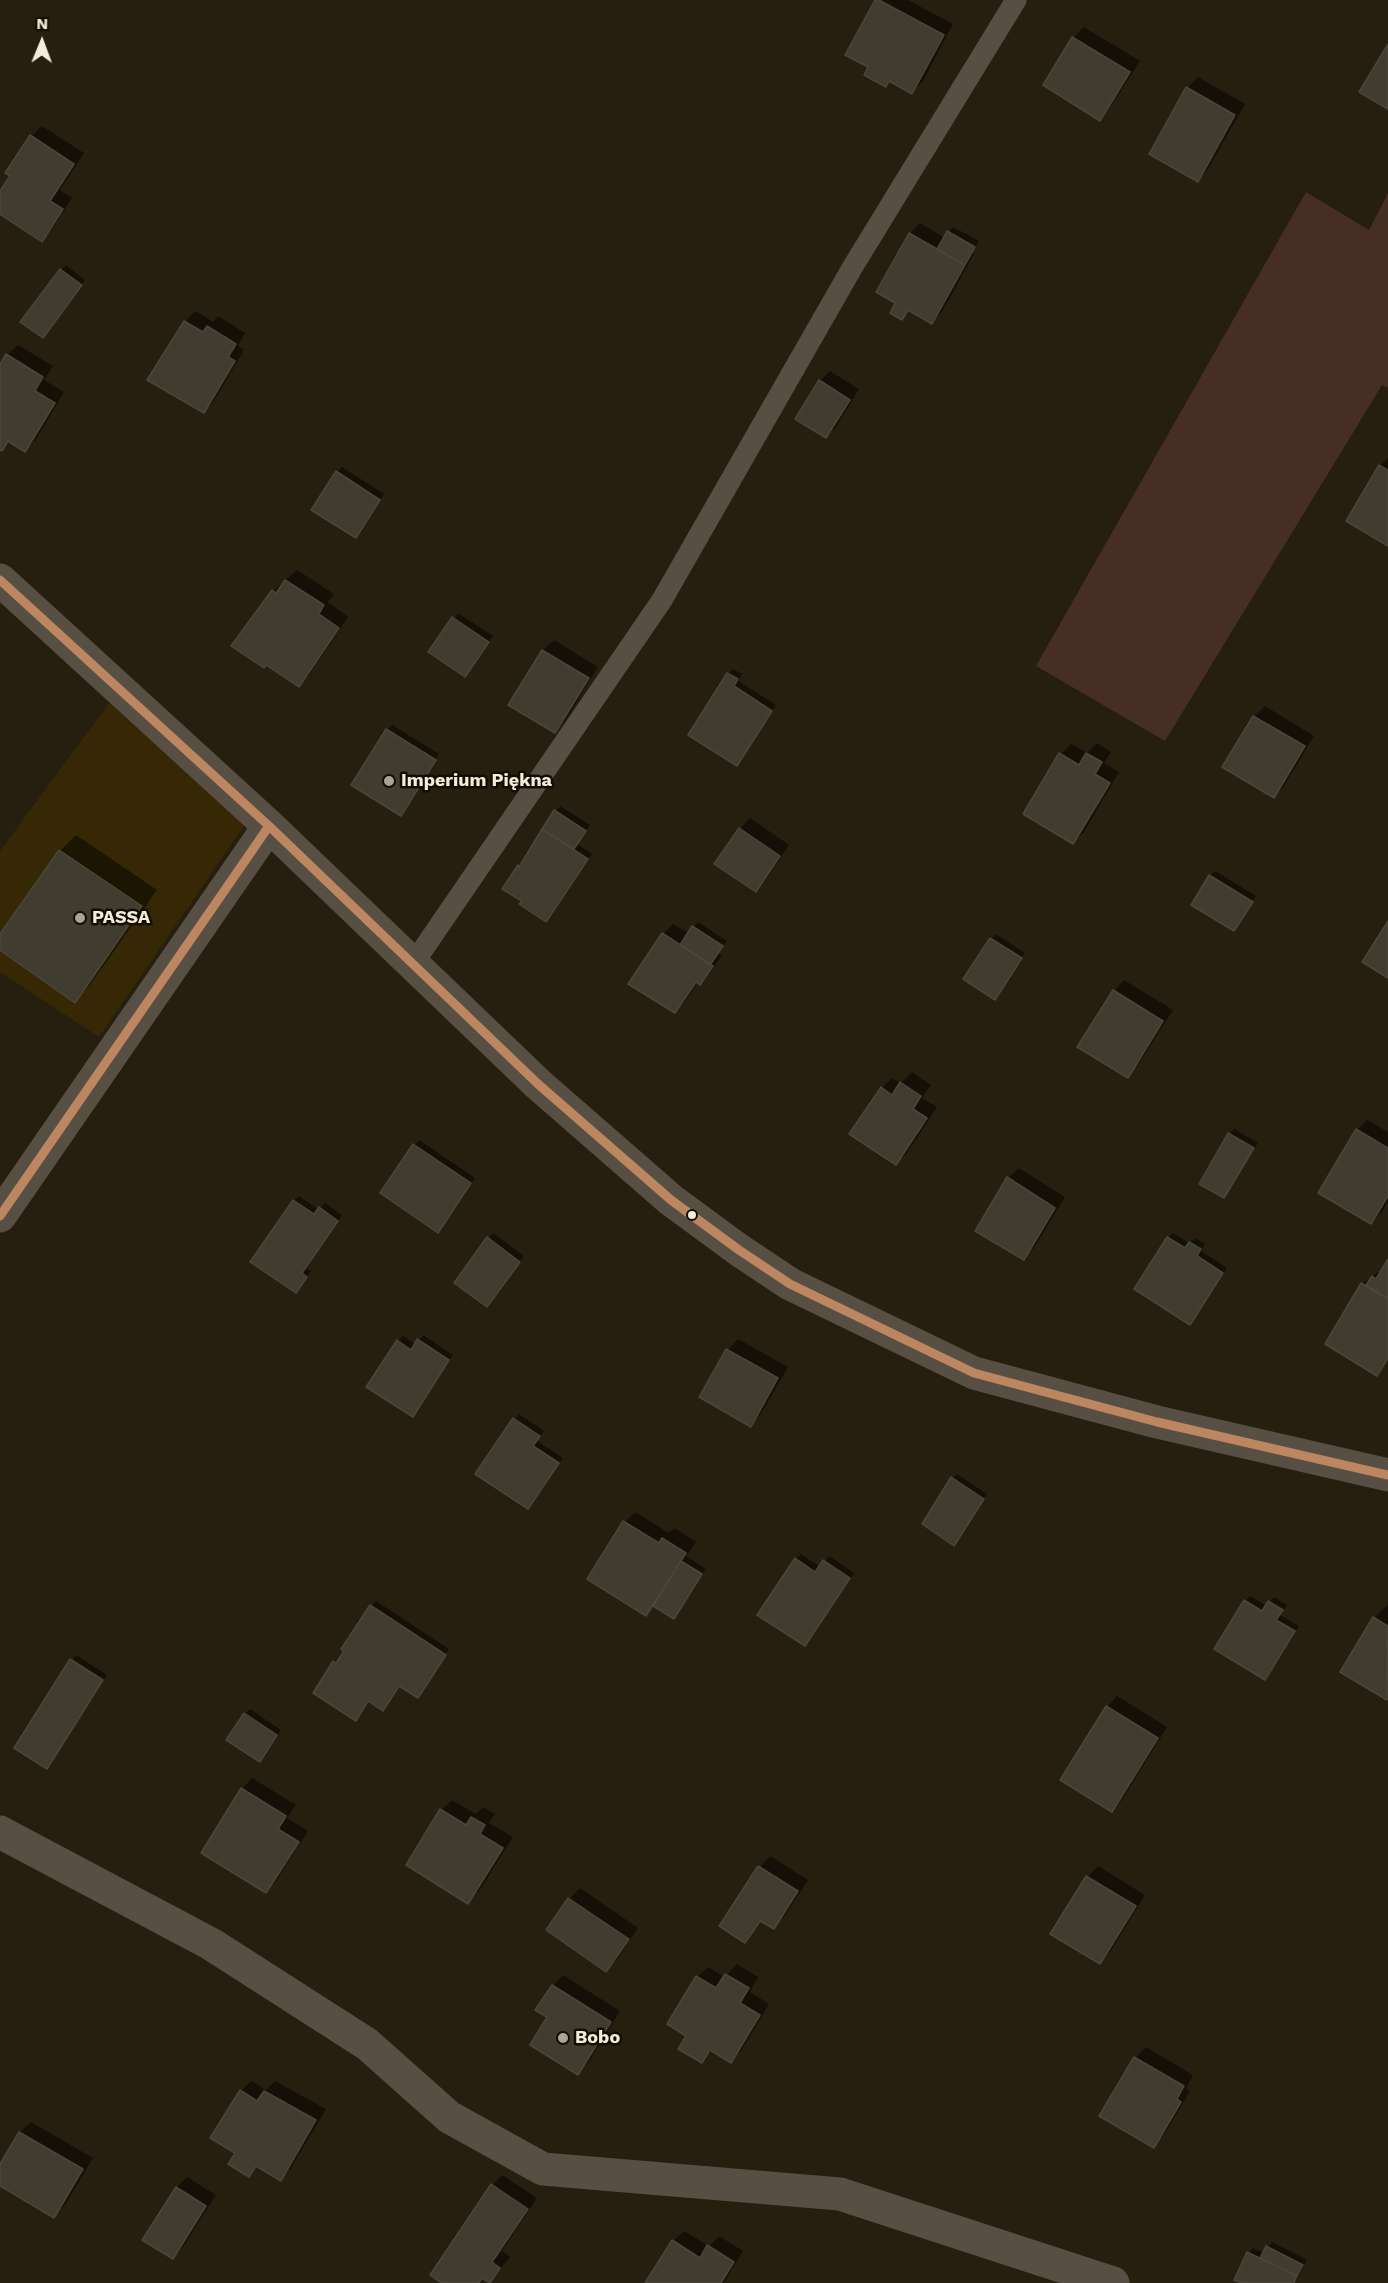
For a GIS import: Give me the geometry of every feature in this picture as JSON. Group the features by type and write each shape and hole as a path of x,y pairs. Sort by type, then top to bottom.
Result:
{"street":[{"path":"0,580 269,826 538,1084 643,1177 701,1223 790,1284 974,1373 1157,1422 1388,1475"},
{"path":"0,1216 269,826"},
{"path":"0,1832 211,1944 368,2044 449,2117 543,2169 840,2194 1113,2283"}],"lane":[{"path":"413,964 662,600 852,268 1016,0"}],"shaded area":[{"path":"1306,192 1369,230 1388,193 1388,388 1382,385 1165,741 1036,666"},
{"path":"109,703 246,823 99,1037 0,972 0,851"}],"building":[{"path":"875,0 879,0 944,35 912,94 889,81 886,87 864,75 868,67 845,55"},
{"path":"1072,37 1130,72 1100,121 1043,85"},
{"path":"1388,44 1388,109 1359,92"},
{"path":"1186,87 1235,115 1198,182 1149,154"},
{"path":"30,135 74,164 50,201 63,209 42,242 0,214 0,191 10,176 5,173"},
{"path":"947,231 975,247 965,265 937,249"},
{"path":"909,233 965,265 932,324 908,310 902,320 890,313 895,303 876,292"},
{"path":"60,269 82,285 43,338 20,322"},
{"path":"184,321 203,332 207,326 236,344 228,357 235,361 204,413 147,380"},
{"path":"6,354 43,377 35,391 55,403 25,452 8,441 2,451 0,450 0,364"},
{"path":"819,380 850,400 826,438 795,419"},
{"path":"1379,465 1388,470 1388,546 1346,521"},
{"path":"336,471 380,500 356,538 311,510"},
{"path":"285,580 324,605 319,614 339,628 299,687 266,665 264,668 231,646 272,590 276,593"},
{"path":"452,617 489,642 465,677 428,652"},
{"path":"542,650 589,678 555,733 508,705"},
{"path":"727,673 738,679 734,686 772,711 737,766 688,735"},
{"path":"1253,716 1305,746 1274,798 1222,767"},
{"path":"386,729 436,760 401,816 351,785"},
{"path":"1059,753 1079,765 1086,753 1102,762 1095,774 1110,783 1073,844 1023,814"},
{"path":"554,810 586,831 574,849 542,829"},
{"path":"739,828 780,856 756,892 714,864"},
{"path":"542,829 588,859 546,922 519,904 522,901 502,889 518,865 519,867"},
{"path":"59,850 142,906 75,1003 0,950 0,934"},
{"path":"1209,875 1253,902 1234,931 1191,905"},
{"path":"1388,921 1388,978 1362,962"},
{"path":"692,926 723,946 710,965 680,945"},
{"path":"662,933 713,966 700,985 696,982 675,1013 628,984"},
{"path":"990,938 1022,958 995,1000 963,979"},
{"path":"1113,990 1163,1021 1128,1078 1077,1047"},
{"path":"900,1082 921,1096 913,1109 927,1118 896,1165 849,1134 881,1087 892,1095"},
{"path":"1356,1129 1388,1148 1388,1196 1371,1224 1318,1193"},
{"path":"1228,1133 1254,1148 1224,1198 1199,1184"},
{"path":"413,1144 471,1183 438,1233 380,1193"},
{"path":"1007,1177 1055,1208 1024,1260 975,1231"},
{"path":"293,1200 314,1214 319,1207 338,1221 302,1273 307,1277 296,1293 250,1262"},
{"path":"487,1237 520,1262 487,1307 454,1283"},
{"path":"1167,1237 1185,1248 1189,1242 1201,1249 1197,1256 1223,1273 1190,1325 1134,1289"},
{"path":"1388,1259 1388,1299 1366,1285 1372,1276 1376,1279"},
{"path":"1361,1283 1388,1299 1388,1358 1377,1376 1325,1344"},
{"path":"417,1339 449,1360 413,1417 366,1387 397,1340 411,1350"},
{"path":"726,1349 778,1378 751,1427 699,1397"},
{"path":"513,1418 540,1436 533,1446 559,1463 528,1509 475,1474"},
{"path":"951,1477 984,1499 954,1546 922,1524"},
{"path":"623,1521 659,1543 662,1538 686,1553 646,1616 587,1579"},
{"path":"795,1558 815,1572 823,1560 850,1578 805,1646 757,1615"},
{"path":"681,1561 702,1574 674,1619 653,1606"},
{"path":"1244,1600 1262,1611 1268,1601 1283,1610 1276,1620 1295,1631 1265,1680 1214,1649"},
{"path":"370,1605 446,1655 418,1698 399,1686 383,1711 368,1701 356,1721 313,1693 333,1661 336,1663 344,1651 341,1649"},
{"path":"1373,1617 1388,1626 1387,1700 1340,1672"},
{"path":"70,1659 103,1680 47,1769 14,1748"},
{"path":"1106,1706 1158,1738 1112,1812 1060,1780"},
{"path":"244,1713 277,1735 260,1762 226,1740"},
{"path":"241,1788 286,1816 278,1829 299,1842 266,1893 201,1853"},
{"path":"440,1809 466,1825 471,1817 485,1825 480,1834 503,1848 468,1904 406,1865"},
{"path":"758,1866 798,1891 774,1929 760,1921 745,1943 719,1926"},
{"path":"1086,1876 1136,1906 1100,1964 1050,1934"},
{"path":"568,1898 629,1939 606,1972 546,1930"},
{"path":"725,1974 749,1988 740,2003 760,2015 731,2063 710,2050 702,2063 678,2049 686,2036 667,2024 696,1976 716,1988"},
{"path":"552,1985 611,2022 578,2075 530,2045 547,2017 535,2010"},
{"path":"1134,2057 1184,2086 1177,2099 1181,2102 1154,2148 1099,2116"},
{"path":"240,2090 257,2101 264,2091 316,2120 281,2181 256,2166 249,2177 228,2164 235,2153 210,2138"},
{"path":"19,2132 83,2169 54,2218 0,2186 0,2164"},
{"path":"491,2184 528,2209 492,2262 500,2268 490,2283 482,2278 479,2283 441,2283 430,2275"},
{"path":"176,2187 206,2206 173,2259 142,2240"},
{"path":"672,2240 700,2258 707,2245 734,2262 721,2283 645,2283"},
{"path":"1266,2246 1303,2265 1297,2276 1260,2258"},
{"path":"1247,2252 1297,2276 1294,2283 1241,2283 1234,2280"}],"transit line":[{"path":"0,580 269,826 538,1084 671,1200 790,1284 974,1373 1157,1422 1388,1475"},
{"path":"0,1216 269,826"}],"place":[{"name":"Imperium Piękna","path":"389,781"},
{"name":"PASSA","path":"80,918"},
{"name":"Bobo","path":"563,2038"}]}
